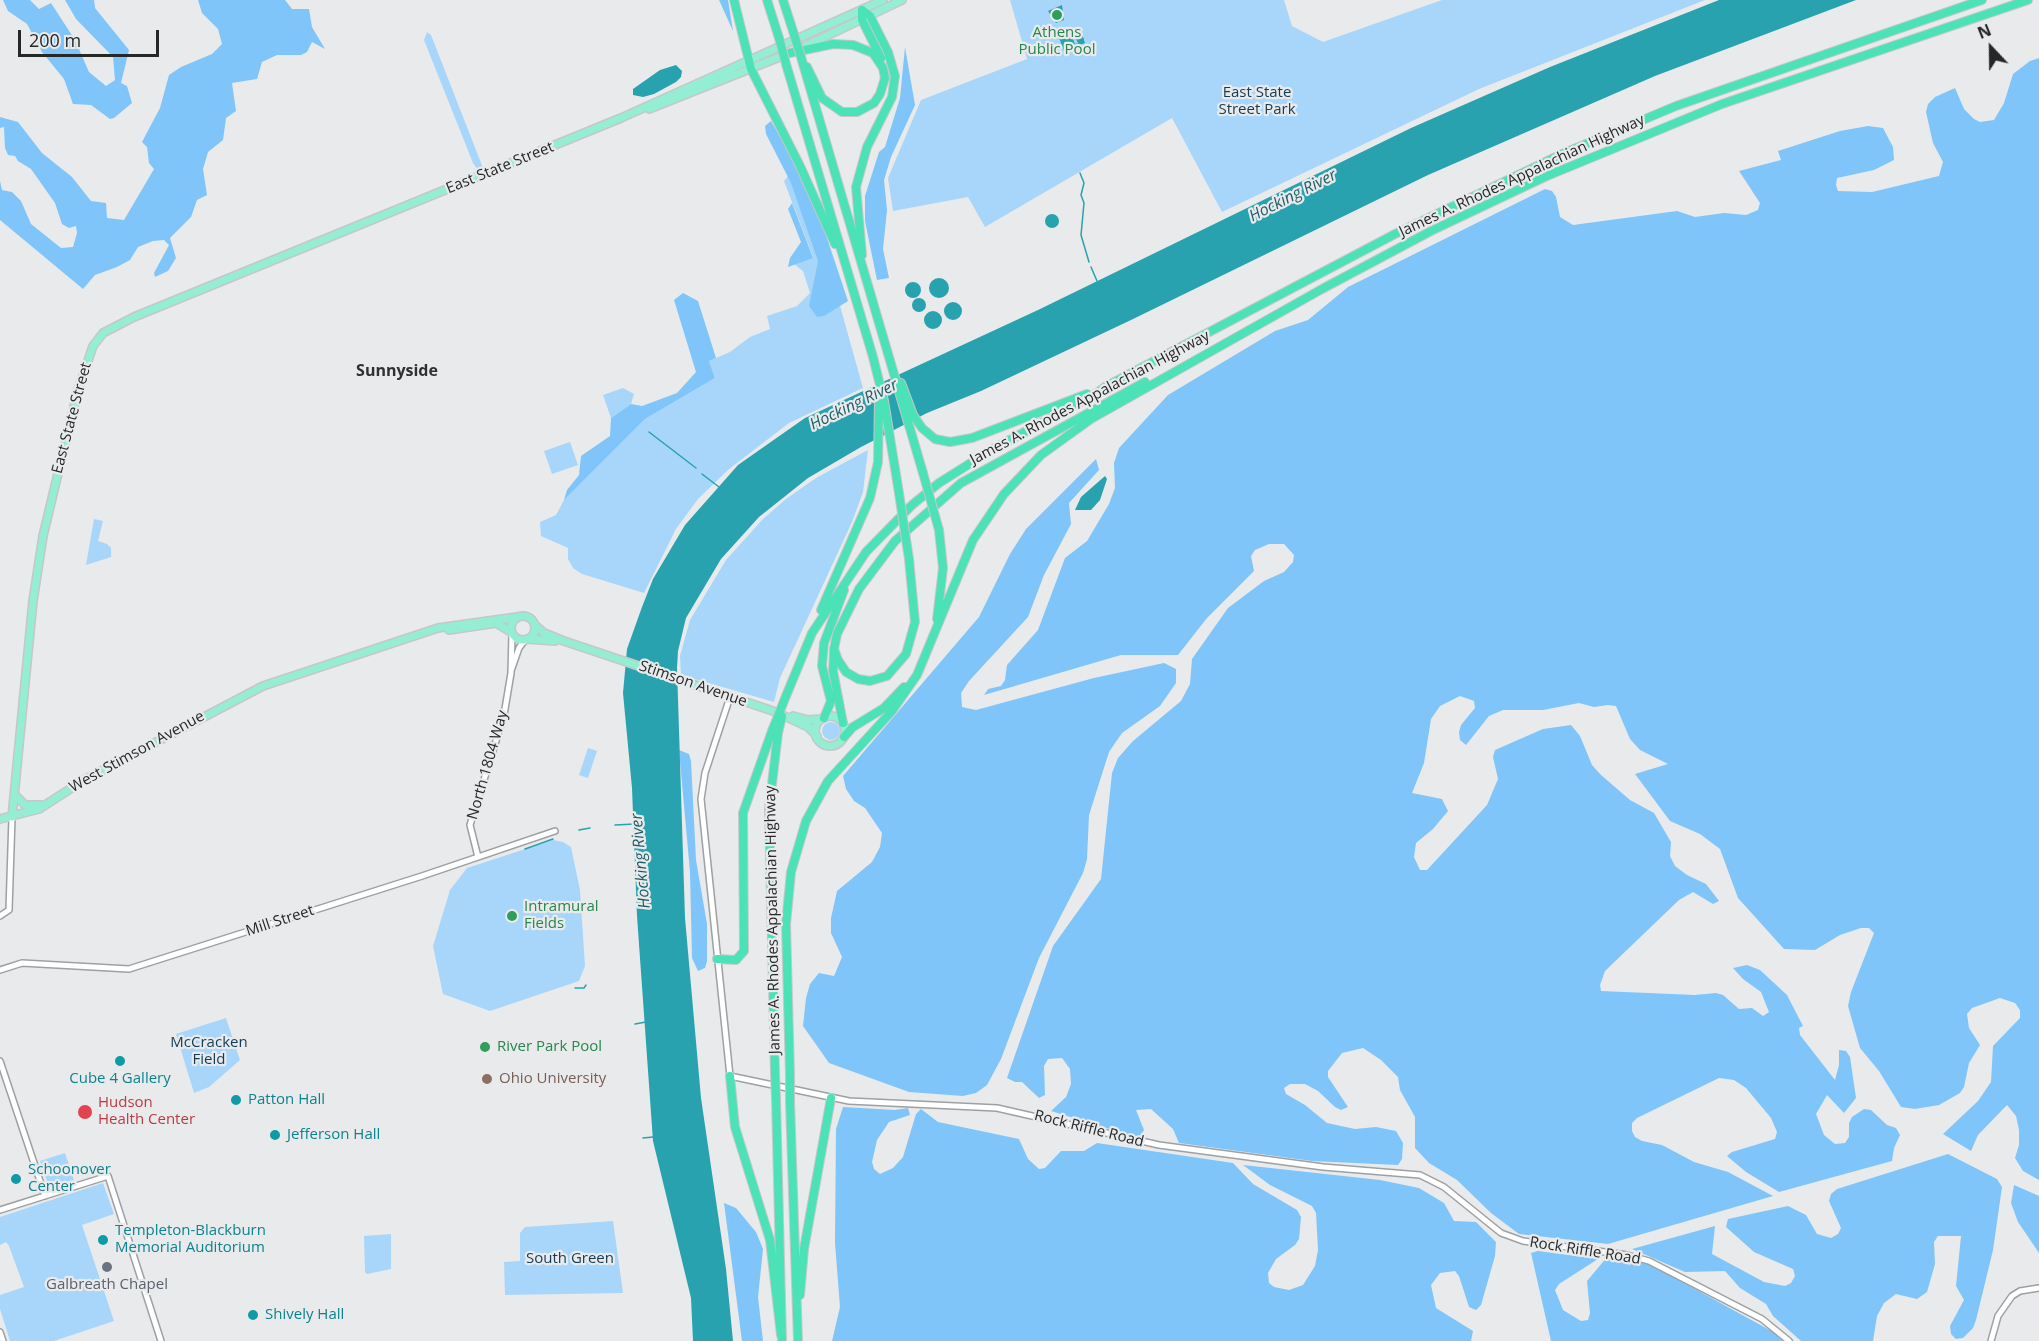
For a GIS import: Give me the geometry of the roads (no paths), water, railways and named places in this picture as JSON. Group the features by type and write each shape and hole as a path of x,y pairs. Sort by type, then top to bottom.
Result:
{"highway":[{"path":"734,0 751,69 800,166 849,280"},
{"path":"767,0 873,357 909,559 915,630 899,665 882,678 870,681 858,679 843,669 834,649"},
{"path":"783,0 939,530 943,554 943,588 934,638"},
{"name":"James A. Rhodes Appalachian Highway","path":"782,1338 768,827 775,732 786,696 812,633 854,566 887,528 939,483 969,463 1105,387 1395,234 1562,154 1676,106 1982,0"},
{"name":"James A. Rhodes Appalachian Highway","path":"798,1341 786,924 788,890 798,845 806,821 828,781 892,711 922,664 973,540 994,507 1035,460 1091,419 1322,289 1475,210 1606,150 1741,98 2028,0"},
{"path":"862,10 888,52 894,76 892,97 867,147 856,187 864,272"},
{"path":"801,57 822,98 842,112 857,112 877,100 885,78 866,18"},
{"path":"790,53 832,44 854,45 873,53 883,68"},
{"path":"843,723 833,671 834,649 840,626 859,589 880,558 916,520 961,483 1038,439 1322,289"},
{"path":"888,353 913,415 930,436 942,441 962,441 1105,387"},
{"path":"812,633 861,523 878,462 879,383"},
{"path":"823,719 831,701 822,666 825,635 854,566"},
{"path":"844,737 853,727 892,700 922,664"},
{"path":"717,959 736,960 744,951 743,813 775,732"},
{"path":"730,1076 735,1127 770,1240 782,1338"},
{"path":"798,1315 804,1249 831,1098"}],"main road":[{"name":"East State Street","path":"621,118 884,0"},
{"name":"East State Street","path":"12,817 33,602 43,536 73,408 97,339 106,330 621,118 790,53 902,0"},
{"path":"512,633 511,624 517,617"},
{"path":"517,617 528,617 535,625 534,634 526,640 517,639 496,623 454,629 360,654 449,625 517,617"},
{"name":"Stimson Avenue","path":"535,625 542,632 564,641 776,712 808,727 817,736"},
{"name":"Stimson Avenue","path":"526,640 564,641"},
{"name":"West Stimson Avenue","path":"0,819 12,817 49,803 73,786 263,686 360,654"},
{"path":"776,712 808,720 834,717 843,723 844,737 838,744 829,746 822,743 817,736 816,727 823,719"},
{"path":"15,794 26,805 49,803"}],"street":[{"name":"North 1804 Way","path":"511,673 512,633"},
{"name":"North 1804 Way","path":"478,857 470,825 501,723 511,673 519,648 526,640"},
{"path":"730,697 705,773 701,799 730,1076"},
{"name":"East State Street","path":"0,916 9,910 12,817"},
{"name":"Mill Street","path":"0,970 22,963 129,969 555,831"},
{"path":"0,1061 45,1196"},
{"name":"Rock Riffle Road","path":"730,1076 831,1098 886,1104 997,1108 1159,1146 1323,1167 1420,1175 1444,1187 1501,1233 1523,1241 1627,1255 1649,1261 1762,1319 1789,1341"},
{"path":"0,1210 108,1176 161,1341"},
{"path":"1991,1341 1998,1316 2012,1296 2020,1291 2039,1288"},
{"path":"0,1332 3,1341"}],"water":[{"name":"Hocking River","path":"1719,0 1856,0 1655,76 1428,175 1131,320 981,391 927,413 808,478 759,517 721,559 686,618 678,651 677,668 685,918 701,1098 726,1269 733,1341 693,1341 691,1298 653,1141 637,916 632,788 623,693 627,649 642,607 653,579 685,525 738,465 805,418 1038,310 1411,128 1550,67"},
{"name":"Athens Public Pool","path":"1062,5 1064,20 1056,23 1048,11"},
{"path":"1070,31 1075,44 1078,43 1075,37 1082,34 1085,43 1064,51 1058,35"},
{"path":"676,65 682,71 681,77 676,82 654,94 643,97 633,95 633,89 660,70"},
{"path":"1052,214 1057,216 1059,221 1057,226 1052,228 1047,226 1045,221 1047,216"},
{"path":"939,278 946,281 949,288 946,295 939,298 932,295 929,288 932,281"},
{"path":"913,282 921,290 913,298 905,290"},
{"path":"916,298 922,298 926,305 922,312 916,312 912,308 912,302"},
{"path":"953,302 959,305 962,311 959,317 953,320 947,317 944,311 947,305"},
{"path":"933,311 939,314 942,320 939,326 933,329 927,326 924,320 927,314"},
{"path":"1105,476 1107,479 1100,500 1091,510 1075,510 1081,497"}],"waterway":[{"path":"1080,173 1084,183 1081,195 1084,203 1081,235 1089,262"},
{"path":"1091,267 1097,281"},
{"path":"649,432 696,468"},
{"path":"702,474 719,487"},
{"name":"Hocking River","path":"615,825 635,824"},
{"path":"579,830 590,828"},
{"path":"525,849 553,839"},
{"path":"575,988 584,988 586,985"},
{"path":"635,1024 646,1022"},
{"path":"643,1138 653,1137"}],"place":[{"name":"Athens Public Pool","path":"1057,15"},
{"name":"Intramural Fields","path":"512,916"},
{"name":"River Park Pool","path":"485,1047"},
{"name":"Cube 4 Gallery","path":"120,1061"},
{"name":"Ohio University","path":"487,1079"},
{"name":"Patton Hall","path":"236,1100"},
{"name":"Hudson Health Center","path":"85,1112"},
{"name":"Jefferson Hall","path":"275,1135"},
{"name":"Schoonover Center","path":"16,1179"},
{"name":"Templeton-Blackburn Memorial Auditorium","path":"103,1240"},
{"name":"Galbreath Chapel","path":"107,1267"},
{"name":"Shively Hall","path":"253,1315"}],"district":[{"name":"Sunnyside","path":"397,371"}],"park label":[{"name":"East State Street Park","path":"1257,102"},
{"name":"McCracken Field","path":"209,1052"},
{"name":"South Green","path":"570,1259"}]}
